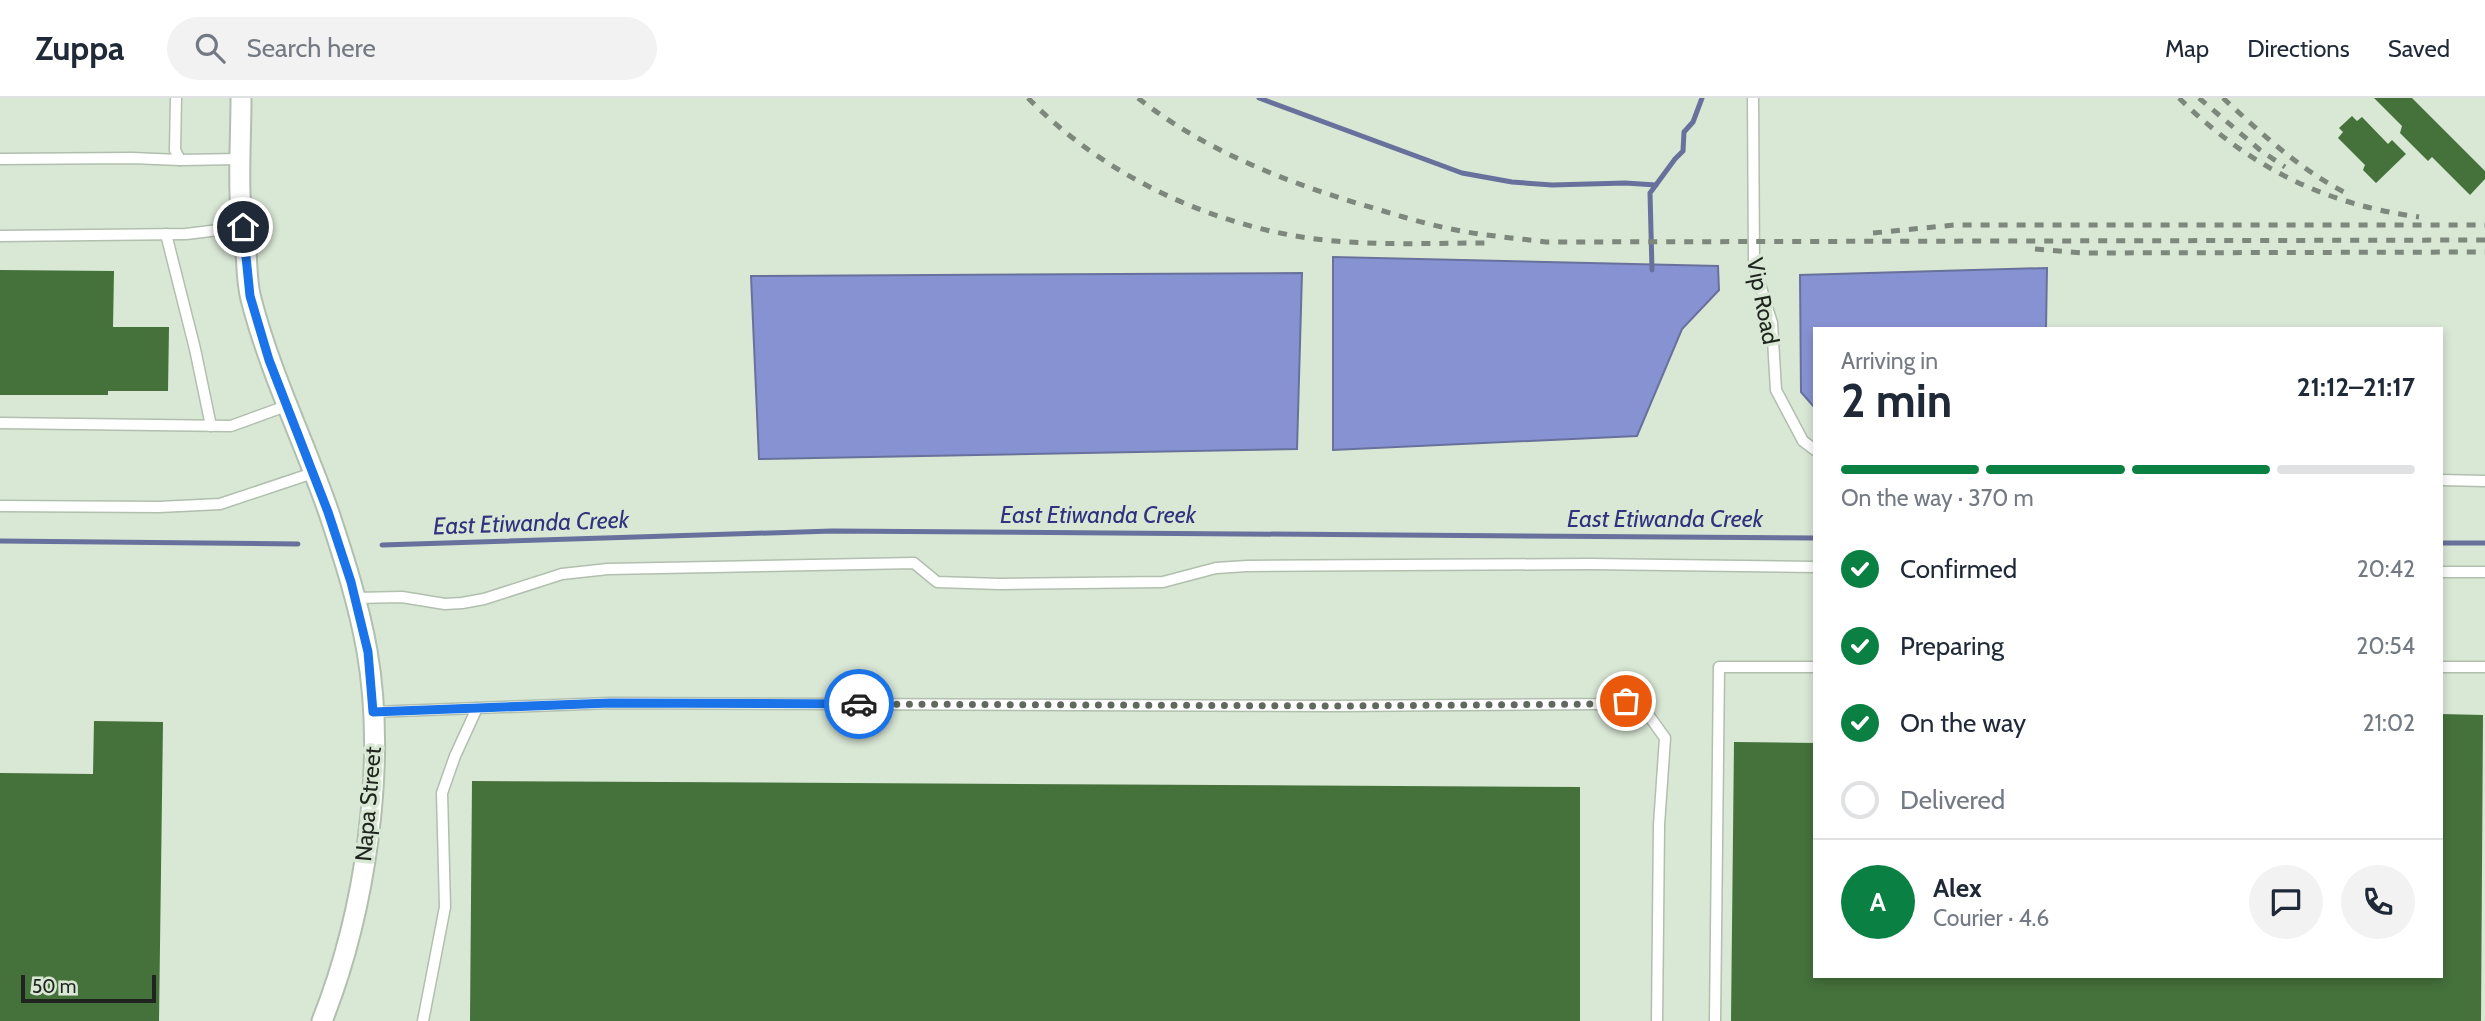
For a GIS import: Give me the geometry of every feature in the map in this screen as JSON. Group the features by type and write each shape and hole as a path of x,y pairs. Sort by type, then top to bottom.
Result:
{"street":[{"name":"Napa Street","path":"242,98 240,195 250,296 285,406 328,512 368,652 373,712 373,786 367,848 353,924 333,994 322,1021"}],"lane":[{"path":"176,98 175,150 180,160"},
{"name":"Vip Road","path":"1753,98 1754,265 1772,323 1776,390 1802,441 1813,449"},
{"path":"0,159 240,159"},
{"path":"0,236 166,234 243,227"},
{"path":"166,234 211,426"},
{"path":"0,423 231,426 285,406"},
{"path":"0,506 159,507 220,504 313,473"},
{"path":"2443,480 2485,481"},
{"path":"352,590 445,604 484,599 562,575 608,569 914,563 937,582 999,584 1163,582 1216,568 1247,566 1590,564 1813,567"},
{"path":"2443,572 2485,572"},
{"path":"1715,1021 1718,667 1813,667"},
{"path":"2443,667 2485,667"},
{"path":"373,712 610,703 1337,706 1601,704 1626,701 1642,706 1665,738 1659,825 1657,1021"},
{"path":"425,1019 445,908 442,793 477,708"}],"water":[{"path":"1333,257 1718,266 1719,290 1682,329 1637,436 1333,450"},
{"path":"2047,268 2046,327 1813,327 1813,406 1801,392 1800,275"},
{"path":"1302,273 1297,449 759,459 751,276"}],"building":[{"path":"2374,98 2412,98 2485,171 2485,179 2470,195 2432,157 2428,161 2400,133 2402,126"},
{"path":"2352,116 2357,121 2362,117 2388,144 2392,140 2406,154 2376,183 2363,170 2365,165 2338,138 2343,132 2339,128"},
{"path":"0,270 114,271 113,327 169,327 168,391 108,391 108,395 0,395"},
{"path":"2443,714 2483,715 2481,1021 1731,1021 1734,742 1813,743 1813,978 2443,978"},
{"path":"94,721 163,722 159,1021 0,1021 0,773 93,774"},
{"path":"472,781 1580,787 1580,1021 470,1021"}],"waterway":[{"path":"1259,98 1462,173 1512,182 1552,185 1656,185"},
{"path":"1652,270 1650,193 1683,151 1684,132 1693,122 1702,98"},
{"name":"East Etiwanda Creek","path":"382,545 832,531 1813,538"},
{"name":"East Etiwanda Creek","path":"0,541 298,544"},
{"name":"East Etiwanda Creek","path":"2443,543 2485,543"}],"railway":[{"path":"1028,98 1055,124 1116,168 1148,186 1218,216 1254,227 1314,239 1388,244 1487,243"},
{"path":"1138,98 1163,117 1217,148 1303,185 1444,228 1546,242 2485,240"},
{"path":"2179,98 2232,143 2289,178 2319,192 2351,202 2419,217"},
{"path":"2199,98 2260,150 2285,167"},
{"path":"2223,98 2297,162 2346,193"},
{"path":"1873,233 1954,225 2485,225"},
{"path":"2035,249 2082,253 2485,252"}],"way so far":[{"path":"859,704 1337,706 1601,704 1626,701"}],"route":[{"path":"243,227 250,296 269,360 328,512 351,582 368,652 373,712 610,703 859,704"}]}
